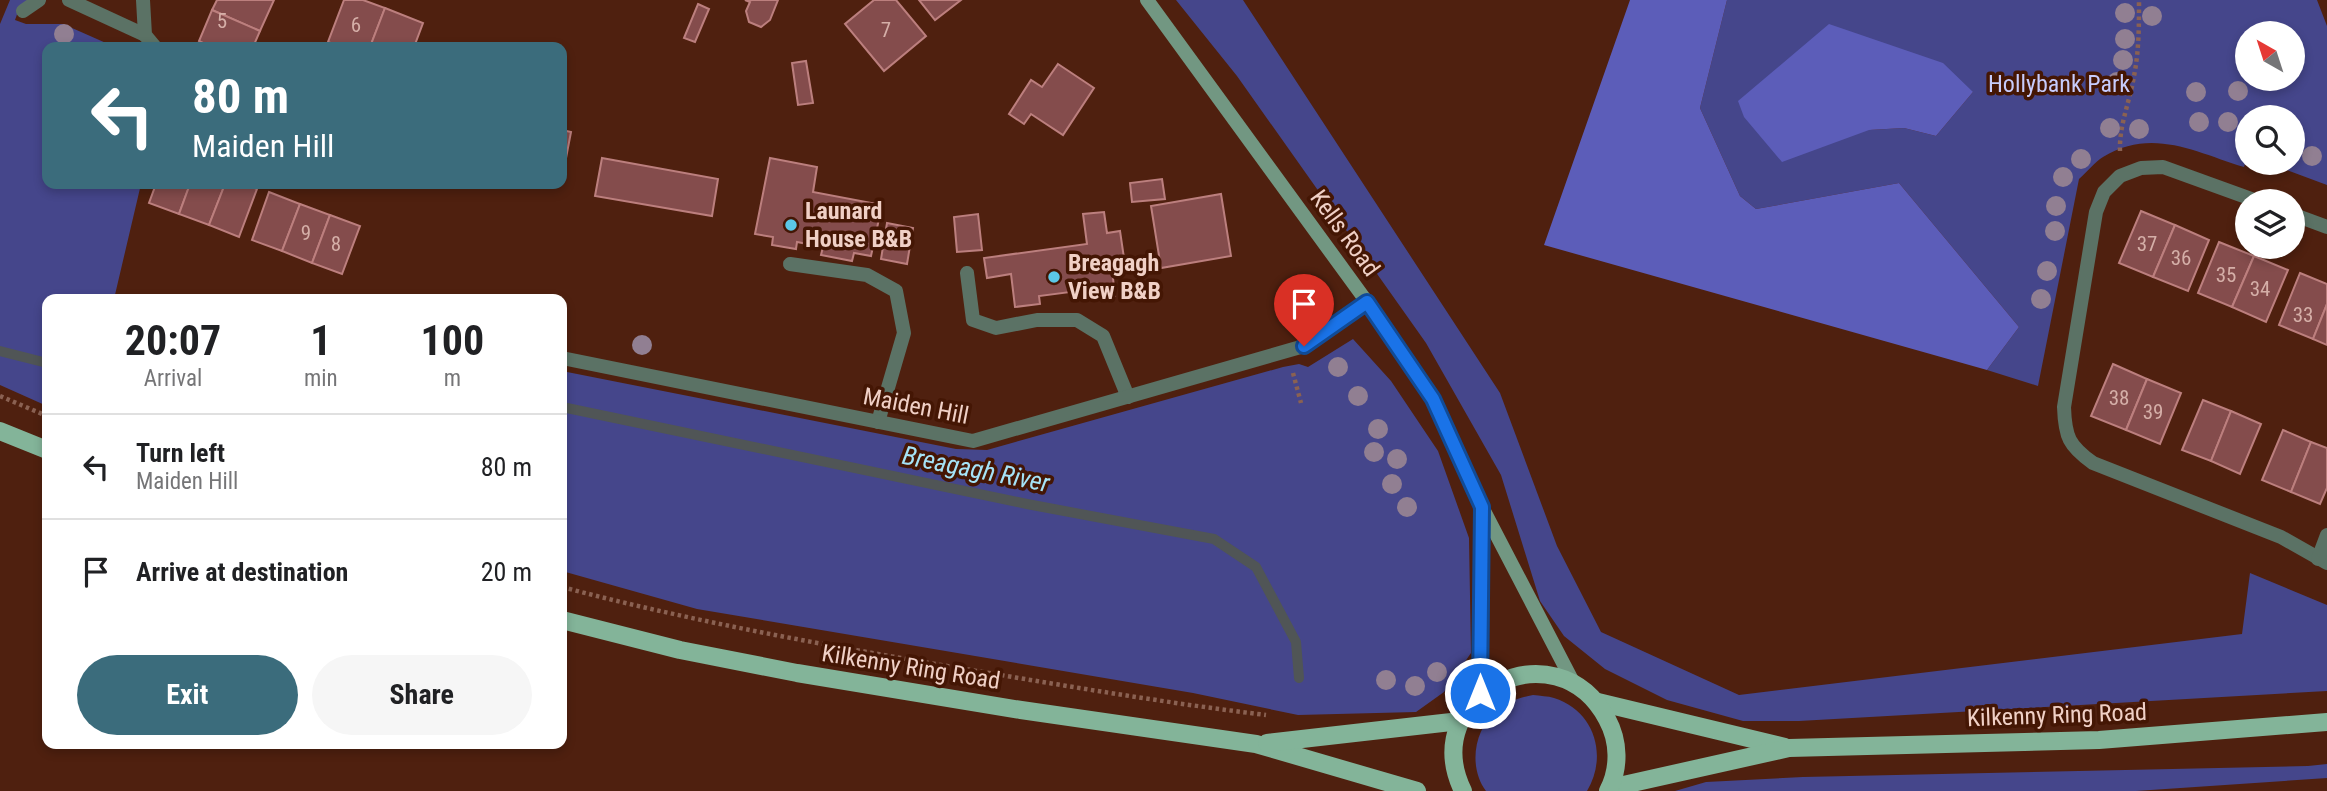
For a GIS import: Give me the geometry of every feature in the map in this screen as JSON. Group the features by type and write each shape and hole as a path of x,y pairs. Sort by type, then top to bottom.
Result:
{"main road":[{"name":"Kells Road","path":"1147,0 1367,302 1433,399 1482,507 1573,682"},
{"path":"0,431 42,448"},
{"name":"Kells Road","path":"1480,693 1482,507"},
{"name":"Kilkenny Ring Road","path":"567,621 680,650 797,673 1021,710 1256,744 1417,791"},
{"path":"1463,791 1454,767 1453,746 1460,721 1480,693 1507,678 1538,673 1573,682 1598,702 1614,731 1616,744 1617,759 1609,790"},
{"name":"Kilkenny Ring Road","path":"1598,702 1789,748"},
{"name":"Kilkenny Ring Road","path":"1256,744 1460,721"},
{"name":"Kilkenny Ring Road","path":"1609,790 1789,748 2099,740 2327,722"}],"street":[{"path":"23,11 39,0"},
{"path":"69,0 145,35 151,42"},
{"path":"143,0 145,35"},
{"path":"2235,193 2163,167 2141,168 2120,176 2104,192 2096,212 2064,407 2064,430 2074,449 2094,463 2281,537 2322,561 2327,535"},
{"path":"2305,219 2327,227"},
{"path":"790,264 867,275 896,291 904,333 878,422"},
{"path":"967,273 973,320 996,328 1037,320 1077,320 1103,336 1128,397"},
{"name":"Maiden Hill","path":"567,359 972,441 1304,346 1367,302"}],"path":[{"path":"2120,176 2120,134 2134,77 2139,41 2139,0"},
{"path":"1291,366 1301,403"},
{"path":"0,396 42,414"},
{"path":"567,588 759,632 868,652 1067,686 1270,716"}],"green space":[{"path":"10,0 30,0 19,9 15,20 26,24 63,24 104,42 42,42 42,189 140,189 115,294 42,294 42,404 0,385 0,24"},
{"path":"1176,0 1243,0 1500,393 1557,546 1601,632 1739,695 2242,634 2250,573 2327,605 2327,691 1799,721 1743,721 1667,700 1605,669 1564,636 1540,601 1501,475 1426,343 1237,76"},
{"name":"Hollybank Park","path":"1727,0 2317,0 2327,26 2327,185 2300,175 2305,175 2305,105 2235,105 2235,164 2191,149 2156,143 2121,148 2103,157 2079,179 2038,386 1987,370 2019,327 1899,183 1756,209 1740,196 1700,108","holes":["1973,92 1936,136 1904,128 1869,130"]},
{"path":"1353,339 1391,381 1438,451 1469,538 1471,653 1444,692 1416,712 1298,715 1193,693 697,609 567,572 567,372 956,449 987,450 1283,367 1299,364 1308,367"},
{"path":"1533,695 1552,697 1568,704 1588,724 1597,750 1593,777 1587,791 1486,791 1480,781 1476,749 1483,727 1501,707"},
{"path":"2327,764 2327,778 2136,791 1675,791 1706,782 1803,777"}],"shaded area":[{"path":"1630,0 1727,0 1700,108 1740,196 1756,209 1899,183 2019,327 1987,370 1544,245"},
{"path":"1829,24 1943,63 1973,92 1936,136 1904,128 1869,130 1782,162 1744,117 1738,101"}],"building":[{"path":"217,0 274,0 260,31 212,10"},
{"path":"344,0 363,0 385,8 372,42 328,42"},
{"path":"745,0 778,0 770,20 761,27 749,22 746,11 750,2"},
{"path":"874,0 896,0 926,36 884,71 845,24"},
{"path":"919,0 961,0 935,20"},
{"path":"698,4 709,9 695,42 684,38"},
{"path":"385,8 423,23 416,42 372,42"},
{"path":"212,10 260,31 255,42 199,41"},
{"path":"806,61 813,103 798,105 792,63"},
{"path":"1058,64 1094,88 1063,135 1031,114 1024,124 1009,114 1031,80 1042,87"},
{"path":"567,131 571,132 567,153"},
{"path":"602,158 718,179 712,216 595,196"},
{"path":"770,158 817,167 813,192 882,205 871,256 854,253 852,261 821,255 823,247 797,242 796,249 772,245 773,237 755,234"},
{"path":"1162,179 1165,199 1132,202 1130,183"},
{"path":"154,189 188,189 179,214 149,203"},
{"path":"188,189 223,189 209,225 179,214"},
{"path":"223,189 257,189 239,237 209,225"},
{"path":"269,192 300,204 282,251 252,240"},
{"path":"1221,194 1231,256 1161,268 1151,206"},
{"path":"300,204 330,215 312,263 282,251"},
{"path":"2141,211 2175,225 2153,277 2119,263"},
{"path":"1104,212 1107,233 1120,231 1124,258 1111,260 1115,296 1086,299 1085,290 1039,296 1040,304 1015,307 1011,274 987,278 984,258 1087,244 1083,214"},
{"path":"978,214 982,250 957,252 954,217"},
{"path":"330,215 360,226 342,274 312,263"},
{"path":"887,223 913,228 907,264 881,259"},
{"path":"2175,225 2209,240 2188,291 2153,277"},
{"path":"2219,242 2235,248 2235,259 2253,259 2232,307 2198,293"},
{"path":"2253,259 2261,259 2288,270 2266,322 2232,307"},
{"path":"2300,273 2327,284 2327,304 2313,339 2279,325"},
{"path":"2327,304 2327,345 2313,339"},
{"path":"2113,364 2147,379 2126,430 2091,416"},
{"path":"2147,379 2181,393 2160,444 2126,430"},
{"path":"2203,400 2231,411 2211,461 2182,450"},
{"path":"2231,411 2261,424 2240,474 2211,461"},
{"path":"2283,430 2311,442 2291,492 2262,480"},
{"path":"2311,442 2327,448 2327,488 2320,504 2291,492"}],"waterway":[{"name":"Breagagh River","path":"0,351 42,362"},
{"name":"Breagagh River","path":"567,408 1027,504 1214,539 1256,567 1296,642 1299,678"}],"place":[{"name":"Launard House B&B","path":"791,225"},
{"name":"Breagagh View B&B","path":"1054,277"}],"route":[{"path":"1304,346 1367,302 1433,399 1482,507 1480,693"}]}
